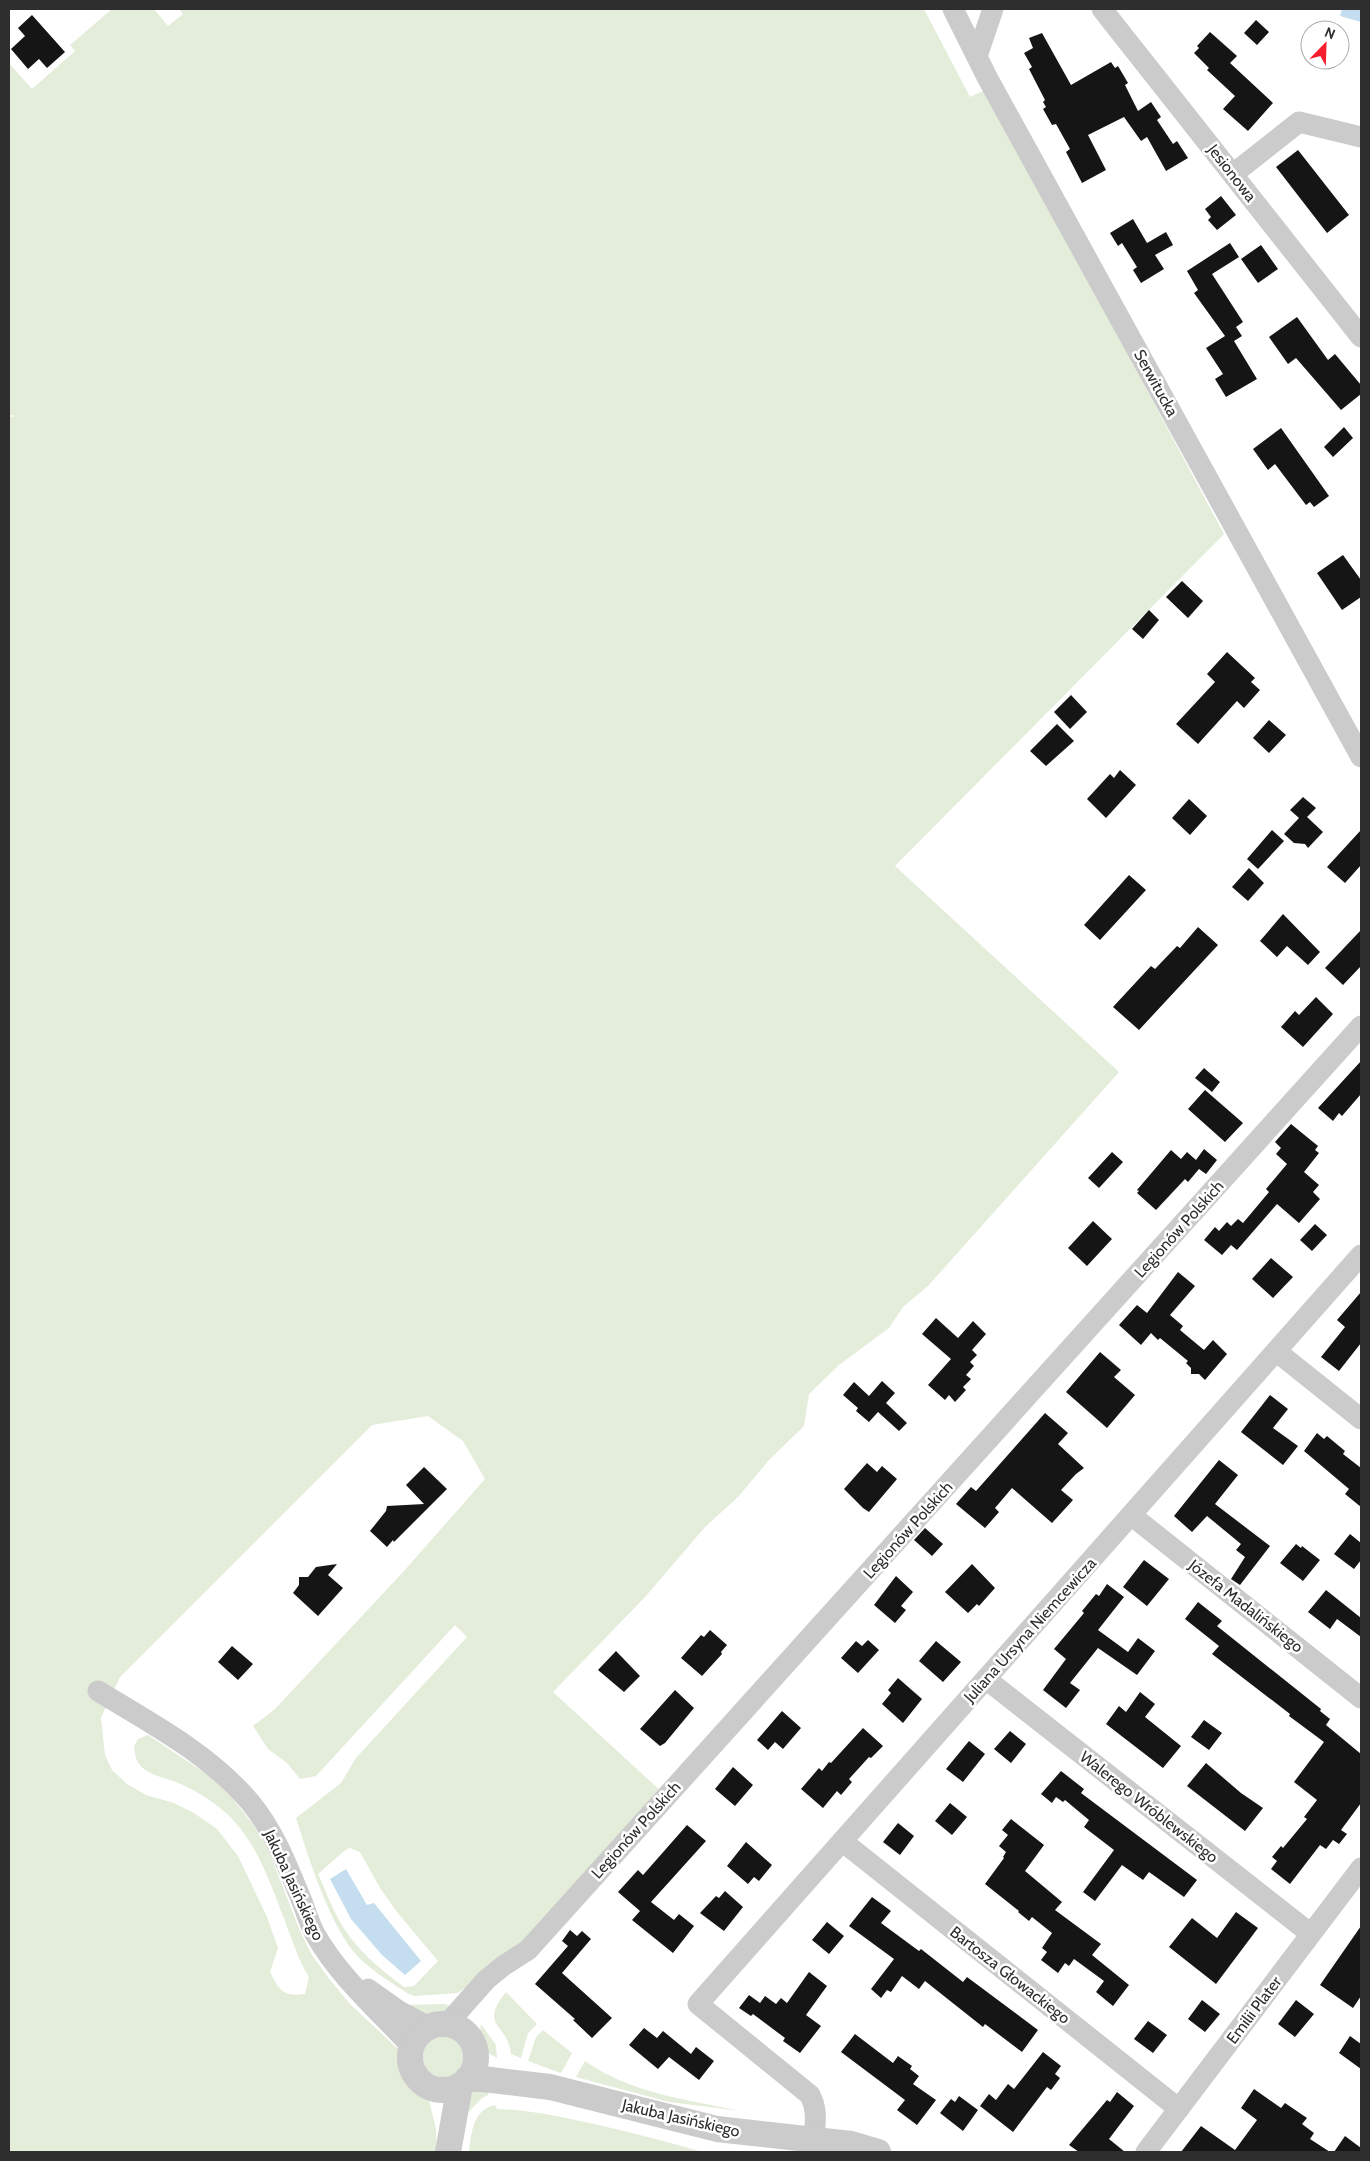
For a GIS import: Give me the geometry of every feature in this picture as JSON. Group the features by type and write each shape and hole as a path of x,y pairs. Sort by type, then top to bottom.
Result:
{"street":[{"name":"Serwitucka","path":"953,9 988,79 1361,757"},
{"path":"977,56 993,9"},
{"name":"Jesionowa","path":"1102,9 1361,337"},
{"path":"1233,174 1299,122 1361,137"},
{"name":"Legionów Polskich","path":"438,2026 486,1980 503,1966 528,1950 1361,1026"},
{"name":"Juliana Ursyna Niemcewicza","path":"814,2140 816,2114 815,2104 810,2096 698,2004 1361,1255"},
{"path":"1276,1351 1361,1419"},
{"name":"Józefa Madalińskiego","path":"1131,1515 1361,1698"},
{"name":"Walerego Wróblewskiego","path":"986,1679 1311,1934"},
{"name":"Jakuba Jasińskiego","path":"98,1691 198,1753 234,1784 252,1804 276,1841 314,1932 327,1953 367,2002 411,2046"},
{"name":"Bartosza Głowackiego","path":"842,1841 1179,2109"},
{"name":"Emilii Plater","path":"1146,2152 1361,1868"},
{"name":"Jakuba Jasińskiego","path":"344,1975 399,2011 438,2026"},
{"path":"448,2152 464,2082 472,2072 476,2054 469,2037 455,2026 438,2026 421,2032 411,2046 410,2064 419,2080 434,2089 443,2090 464,2082"},
{"name":"Jakuba Jasińskiego","path":"476,2054 487,2061 550,2087"},
{"name":"Jakuba Jasińskiego","path":"464,2082 483,2079 550,2087 708,2127 851,2144 878,2152"},
{"path":"434,2089 439,2103 448,2152"}],"green space":[{"path":"112,9 154,9 168,26 183,14 179,9 924,9 970,97 983,91 1053,215 1224,534 895,866 1119,1072 928,1286 903,1307 889,1328 839,1365 809,1394 804,1426 769,1460 738,1497 705,1527 646,1596 553,1692 663,1793 528,1941 469,1990 463,1989 458,1993 414,1996 407,1993 365,1963 344,1938 327,1905 296,1818 341,1783 356,1758 467,1637 455,1625 316,1776 300,1779 287,1763 268,1749 253,1726 275,1709 404,1571 485,1479 463,1441 428,1416 372,1425 120,1677 101,1718 105,1755 112,1770 127,1784 146,1795 174,1803 194,1813 217,1829 238,1856 267,1917 278,1948 270,1972 273,1978 279,1988 287,1993 305,1994 309,1977 298,1955 266,1873 243,1831 227,1814 199,1793 171,1780 151,1774 143,1768 138,1762 135,1753 134,1746 138,1739 148,1735 211,1777 233,1799 252,1823 269,1851 300,1931 312,1955 350,2004 398,2049 405,2075 410,2083 429,2100 436,2129 437,2152 9,2152 9,417 15,416 9,415 9,63 32,89 75,51 70,45","holes":["350,1848 360,1852 380,1888 397,1912 438,1961 414,1986 404,1987 377,1965 352,1940 339,1920 318,1874 344,1851"]},
{"path":"506,1992 537,2024 528,2033 521,2058 511,2054 509,2044 494,2019 498,2003"},
{"path":"445,2004 452,2007 445,2013 434,2017 424,2015 405,2005"},
{"path":"481,2024 496,2045 497,2058 484,2051 479,2038"},
{"path":"543,2030 572,2053 561,2073 528,2061 536,2037"},
{"path":"443,2037 457,2043 463,2057 457,2071 443,2077 429,2071 423,2057 429,2043"},
{"path":"585,2061 602,2072 640,2088 680,2099 741,2111 669,2102 576,2077"},
{"path":"490,2087 488,2095 482,2098 465,2116 471,2092"},
{"path":"495,2105 497,2109 537,2113 576,2120 702,2152 469,2152 474,2123 482,2112 488,2107"}],"water":[{"path":"1342,9 1361,9 1361,22 1340,16"},
{"path":"346,1869 367,1905 374,1903 421,1961 405,1975 382,1955 351,1919 330,1879"}],"building":[{"path":"32,15 65,52 47,68 39,59 28,69 11,49 25,36 18,28"},
{"path":"1256,20 1269,32 1257,45 1244,33"},
{"path":"1210,32 1237,56 1230,63 1273,103 1248,131 1223,109 1235,96 1207,70 1209,68 1194,53 1199,48 1197,46"},
{"path":"1042,33 1071,85 1111,62 1115,68 1118,66 1128,83 1125,85 1138,111 1151,102 1161,117 1157,120 1173,144 1177,141 1188,158 1166,171 1147,137 1141,141 1124,117 1088,135 1106,170 1082,183 1066,152 1070,149 1056,124 1052,125 1043,109 1046,107 1043,102 1045,100 1029,69 1032,67 1024,53 1033,48 1029,38"},
{"path":"1298,150 1349,215 1327,233 1276,167"},
{"path":"1221,196 1236,215 1217,230 1208,220 1211,217 1205,209"},
{"path":"1133,219 1147,243 1166,232 1173,245 1155,255 1164,269 1141,283 1133,270 1137,267 1122,243 1118,246 1110,233"},
{"path":"1230,243 1239,257 1212,274 1243,322 1236,327 1242,336 1234,341 1257,379 1226,397 1215,379 1223,374 1206,348 1225,336 1194,293 1198,290 1187,271"},
{"path":"1261,245 1278,269 1258,283 1241,259"},
{"path":"1297,317 1328,360 1335,354 1361,385 1361,394 1341,410 1296,358 1288,364 1269,337"},
{"path":"1344,427 1353,438 1333,457 1324,447"},
{"path":"1281,428 1329,496 1314,507 1310,502 1306,505 1275,464 1268,470 1253,449"},
{"path":"1343,555 1361,580 1361,597 1342,610 1317,573"},
{"path":"1182,581 1203,601 1188,618 1166,597"},
{"path":"1149,610 1159,620 1143,639 1132,629"},
{"path":"1227,652 1255,678 1251,682 1260,690 1244,708 1237,701 1198,744 1176,724 1215,682 1207,674"},
{"path":"1071,695 1087,712 1070,729 1054,712"},
{"path":"1269,720 1286,735 1269,753 1253,738"},
{"path":"1057,724 1074,741 1046,766 1030,751"},
{"path":"1120,770 1136,785 1106,818 1087,799 1110,774 1114,778"},
{"path":"1303,797 1316,808 1307,817 1323,832 1308,848 1305,844 1294,843 1284,834 1299,818 1290,810"},
{"path":"1189,799 1207,816 1190,835 1172,818"},
{"path":"1272,830 1284,841 1258,869 1247,859"},
{"path":"1361,830 1361,865 1345,883 1327,867"},
{"path":"1249,868 1264,883 1248,901 1232,887"},
{"path":"1129,875 1146,890 1100,940 1084,925"},
{"path":"1283,914 1320,952 1308,965 1287,946 1277,957 1260,941"},
{"path":"1198,927 1218,945 1139,1030 1113,1007 1151,966 1155,969 1177,946 1180,948"},
{"path":"1361,930 1361,966 1343,985 1325,968"},
{"path":"1316,997 1333,1014 1303,1047 1281,1027 1295,1011 1299,1015"},
{"path":"1361,1061 1361,1094 1342,1116 1339,1113 1333,1121 1318,1108"},
{"path":"1204,1068 1220,1082 1212,1092 1195,1078"},
{"path":"1205,1090 1243,1123 1225,1142 1188,1109"},
{"path":"1291,1124 1318,1146 1315,1150 1319,1153 1304,1172 1319,1185 1313,1192 1320,1199 1299,1223 1277,1204 1237,1250 1231,1245 1222,1255 1204,1240 1215,1227 1219,1231 1227,1222 1231,1226 1238,1219 1243,1223 1269,1192 1266,1189 1287,1164 1276,1154 1281,1148 1275,1142"},
{"path":"1204,1149 1217,1160 1206,1174 1199,1169 1188,1182 1185,1179 1156,1210 1137,1193 1139,1191 1137,1190 1171,1150 1181,1159 1187,1152 1196,1160"},
{"path":"1112,1152 1123,1162 1099,1188 1088,1178"},
{"path":"1093,1221 1112,1239 1087,1266 1068,1248"},
{"path":"1315,1224 1327,1235 1312,1251 1300,1240"},
{"path":"1271,1258 1293,1277 1273,1298 1252,1279"},
{"path":"1178,1272 1195,1286 1170,1315 1183,1326 1180,1330 1204,1350 1213,1340 1227,1354 1205,1380 1199,1374 1191,1374 1191,1368 1186,1363 1188,1361 1160,1338 1158,1340 1151,1333 1141,1345 1119,1325 1137,1305 1147,1313"},
{"path":"1361,1292 1361,1343 1339,1371 1321,1357 1345,1327 1337,1320"},
{"path":"936,1318 958,1338 973,1321 986,1334 972,1350 977,1355 970,1362 974,1366 966,1375 971,1379 963,1387 966,1390 955,1402 949,1395 945,1400 928,1385 951,1359 922,1334"},
{"path":"1100,1352 1121,1370 1114,1377 1135,1395 1107,1428 1066,1392"},
{"path":"882,1381 895,1393 886,1403 907,1423 899,1431 878,1412 869,1422 856,1411 858,1408 843,1395 854,1382 869,1396"},
{"path":"1270,1395 1288,1409 1273,1428 1298,1446 1283,1465 1241,1432"},
{"path":"1045,1413 1068,1433 1058,1444 1084,1468 1061,1490 1073,1500 1052,1523 1012,1488 995,1508 999,1512 985,1528 956,1504 971,1487 976,1491"},
{"path":"1317,1433 1324,1439 1327,1436 1345,1451 1343,1454 1361,1468 1361,1507 1345,1494 1349,1489 1304,1451"},
{"path":"1219,1460 1238,1475 1215,1504 1270,1546 1240,1585 1231,1579 1245,1557 1236,1550 1241,1544 1207,1516 1192,1532 1174,1516"},
{"path":"867,1463 877,1472 882,1466 897,1479 869,1512 844,1489"},
{"path":"424,1467 447,1489 387,1547 370,1531 386,1511 387,1506 424,1504 406,1485"},
{"path":"925,1528 943,1544 932,1556 914,1540"},
{"path":"1350,1534 1361,1543 1361,1560 1354,1569 1334,1554"},
{"path":"1296,1544 1301,1548 1302,1546 1320,1560 1303,1581 1280,1563"},
{"path":"1144,1560 1169,1579 1147,1606 1123,1587"},
{"path":"337,1564 328,1575 343,1588 318,1616 293,1593 299,1585 299,1577 308,1577 316,1567"},
{"path":"972,1564 995,1588 979,1606 977,1604 968,1613 945,1592"},
{"path":"896,1576 913,1592 901,1606 906,1610 895,1623 874,1605"},
{"path":"1107,1584 1124,1597 1098,1630 1128,1652 1138,1638 1155,1651 1137,1675 1098,1648 1070,1683 1080,1690 1066,1708 1043,1690 1066,1659 1054,1649 1084,1613 1082,1611 1096,1594 1099,1596"},
{"path":"1326,1590 1361,1618 1361,1637 1337,1619 1330,1629 1308,1612"},
{"path":"1198,1602 1222,1621 1217,1626 1321,1709 1320,1711 1330,1719 1326,1725 1361,1754 1361,1803 1341,1830 1347,1834 1339,1844 1333,1840 1326,1849 1320,1845 1290,1884 1271,1869 1277,1861 1272,1857 1281,1846 1283,1848 1307,1819 1304,1817 1317,1800 1294,1782 1324,1742 1212,1654 1219,1646 1185,1619"},
{"path":"710,1630 727,1645 721,1652 722,1654 702,1676 681,1658 701,1635 704,1637"},
{"path":"868,1640 879,1650 858,1673 841,1658 856,1641 862,1646"},
{"path":"936,1641 961,1662 943,1682 919,1661"},
{"path":"232,1646 253,1664 238,1680 218,1662"},
{"path":"616,1651 640,1676 624,1692 598,1670"},
{"path":"898,1678 922,1699 903,1723 882,1704 891,1693 888,1690"},
{"path":"675,1690 694,1708 665,1743 660,1746 640,1729"},
{"path":"1140,1692 1155,1704 1145,1717 1181,1746 1163,1768 1106,1724 1119,1706 1126,1712"},
{"path":"782,1711 801,1728 783,1749 775,1742 768,1750 757,1740"},
{"path":"1204,1720 1222,1733 1209,1750 1191,1737"},
{"path":"863,1728 883,1746 871,1758 869,1757 849,1779 852,1782 841,1795 837,1791 823,1808 801,1789 819,1768 822,1771 829,1762 831,1763"},
{"path":"1010,1731 1026,1744 1011,1763 994,1749"},
{"path":"969,1741 985,1754 963,1782 946,1769"},
{"path":"1206,1763 1241,1793 1263,1808 1245,1831 1187,1786"},
{"path":"733,1767 753,1785 735,1806 715,1789"},
{"path":"1061,1771 1084,1789 1081,1793 1197,1880 1184,1897 1149,1872 1143,1880 1122,1865 1095,1901 1083,1892 1114,1850 1084,1827 1089,1820 1065,1800 1063,1802 1056,1797 1052,1803 1041,1794"},
{"path":"950,1803 967,1817 952,1835 935,1821"},
{"path":"1011,1819 1044,1845 1025,1871 1062,1902 1055,1910 1101,1944 1092,1955 1129,1985 1113,2006 1096,1992 1104,1981 1074,1959 1069,1966 1065,1963 1058,1973 1041,1960 1047,1952 1042,1948 1052,1933 1032,1917 1029,1921 985,1884 1004,1858 1006,1852 999,1846 1008,1835 1002,1830"},
{"path":"898,1823 914,1836 900,1855 883,1842"},
{"path":"687,1825 706,1841 651,1902 674,1920 679,1914 694,1926 673,1953 632,1920 640,1911 618,1892 638,1870 643,1875"},
{"path":"746,1842 772,1865 759,1881 754,1877 748,1884 727,1866"},
{"path":"725,1891 743,1907 724,1931 700,1913 716,1896 719,1898"},
{"path":"872,1897 891,1911 881,1923 919,1951 921,1949 963,1982 967,1977 1038,2030 1022,2052 985,2024 983,2027 925,1981 919,1989 902,1976 891,1992 887,1990 881,1998 871,1989 894,1959 849,1926"},
{"path":"1236,1912 1258,1928 1216,1984 1169,1947 1192,1918 1217,1938"},
{"path":"827,1922 844,1936 829,1954 812,1940"},
{"path":"1361,1926 1361,1996 1353,2008 1320,1985"},
{"path":"570,1930 577,1936 582,1931 591,1939 562,1973 612,2018 592,2038 573,2020 575,2019 535,1984 568,1946 562,1941"},
{"path":"809,1972 827,1986 806,2015 821,2026 800,2053 783,2041 785,2038 753,2014 751,2016 739,2008 749,1995 760,2003 765,1996 776,2004 781,1998 787,2003"},
{"path":"1202,2000 1220,2014 1205,2032 1188,2019"},
{"path":"1296,2000 1314,2014 1295,2037 1278,2024"},
{"path":"1148,2021 1167,2035 1153,2053 1134,2039"},
{"path":"644,2028 657,2038 663,2031 691,2054 696,2047 714,2061 699,2080 669,2057 658,2069 629,2045"},
{"path":"855,2034 893,2063 898,2056 912,2066 910,2069 919,2076 913,2084 936,2100 917,2125 897,2110 905,2100 841,2052"},
{"path":"1350,2036 1361,2044 1361,2069 1339,2053"},
{"path":"1043,2052 1061,2066 1055,2074 1060,2078 1051,2090 1047,2087 1013,2132 980,2106 989,2094 996,2100 1008,2084 1014,2089"},
{"path":"1254,2089 1281,2108 1285,2103 1307,2118 1302,2124 1314,2133 1310,2139 1330,2152 1181,2152 1201,2126 1235,2150 1257,2120 1241,2108"},
{"path":"1117,2092 1134,2106 1109,2139 1125,2152 1079,2152 1069,2145 1107,2100 1110,2102"},
{"path":"959,2096 978,2110 963,2131 940,2113 951,2099 955,2102"},
{"path":"1345,2136 1361,2148 1361,2152 1334,2152"}]}
